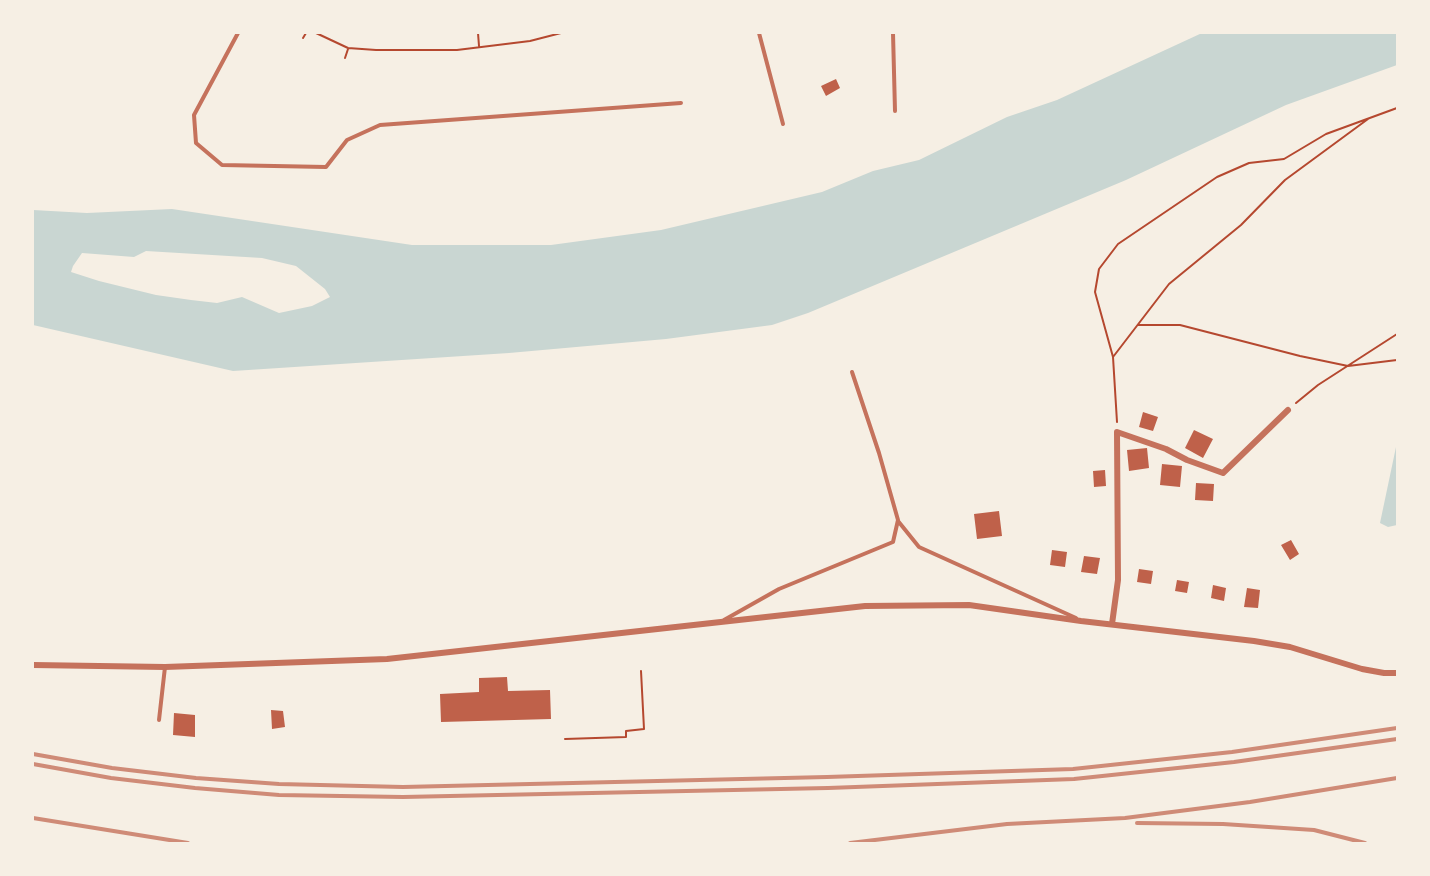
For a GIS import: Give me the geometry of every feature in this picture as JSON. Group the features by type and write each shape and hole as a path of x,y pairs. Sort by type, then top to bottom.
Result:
{"street":[{"path":"1112,624 1118,580 1117,432 1166,449 1187,460 1223,473 1288,410"},
{"path":"33,665 165,667 387,659 866,606 969,605 1081,621 1263,642 1290,647 1362,669 1384,674 1397,673"}],"lane":[{"path":"238,33 194,115 196,143 222,165 326,167 347,140 380,126 681,103"},
{"path":"759,33 783,124"},
{"path":"893,33 895,111"},
{"path":"852,372 898,520 919,547 1081,621"},
{"path":"718,623 779,589 893,542 898,520"},
{"path":"159,720 165,667"}],"path":[{"path":"303,38 306,33"},
{"path":"316,33 348,48 376,50 457,50 530,41 561,33"},
{"path":"478,33 479,46"},
{"path":"345,58 348,48"},
{"path":"1117,432 1113,357 1095,292 1099,269 1118,244 1217,177 1249,163 1284,159 1326,134 1397,108"},
{"path":"1113,357 1169,284 1240,225 1285,180 1370,117"},
{"path":"1138,325 1180,325 1348,366 1397,360"},
{"path":"1288,410 1318,385 1397,334"},
{"path":"565,739 626,737 626,731 644,729 641,671"}],"shaded area":[{"path":"1202,33 1397,33 1397,65 1286,105 1126,180 808,313 772,325 666,339 509,353 233,371 33,325 33,210 87,213 172,209 412,245 551,245 661,230 822,192 873,171 919,160 1007,117 1057,100","holes":["146,251 262,258 296,266 325,289 330,297 312,306 279,313 242,297 217,303 156,295 71,272 82,253 134,257"]},
{"path":"1396,447 1397,525 1388,527 1380,523"}],"building":[{"path":"836,79 840,88 826,96 821,86"},
{"path":"1143,412 1158,417 1153,431 1139,427"},
{"path":"1194,430 1213,439 1203,458 1185,448"},
{"path":"1147,448 1149,468 1129,471 1127,450"},
{"path":"1162,464 1182,466 1180,487 1160,485"},
{"path":"1105,470 1106,486 1094,487 1093,471"},
{"path":"1196,483 1214,484 1213,501 1195,500"},
{"path":"999,511 1002,536 977,539 974,514"},
{"path":"1291,540 1299,554 1290,560 1281,545"},
{"path":"1052,550 1067,552 1065,567 1050,565"},
{"path":"1084,556 1100,558 1097,574 1081,572"},
{"path":"1139,569 1153,571 1151,584 1137,582"},
{"path":"1177,580 1189,582 1187,593 1175,591"},
{"path":"1213,585 1226,588 1224,601 1211,598"},
{"path":"1247,588 1260,590 1258,608 1244,607"},
{"path":"507,677 508,691 550,690 551,719 441,722 440,694 479,692 479,678"},
{"path":"271,710 283,711 285,727 272,729"},
{"path":"174,713 195,715 195,737 173,735"}],"railway":[{"path":"33,754 112,768 196,778 279,784 403,787 1073,769 1232,752 1397,728"},
{"path":"33,764 111,778 195,788 279,795 403,797 828,788 1074,779 1234,762 1397,739"},
{"path":"850,843 1007,824 1125,818 1250,802 1397,778"},
{"path":"33,818 188,843"},
{"path":"1137,823 1223,824 1314,830 1365,843"}]}
